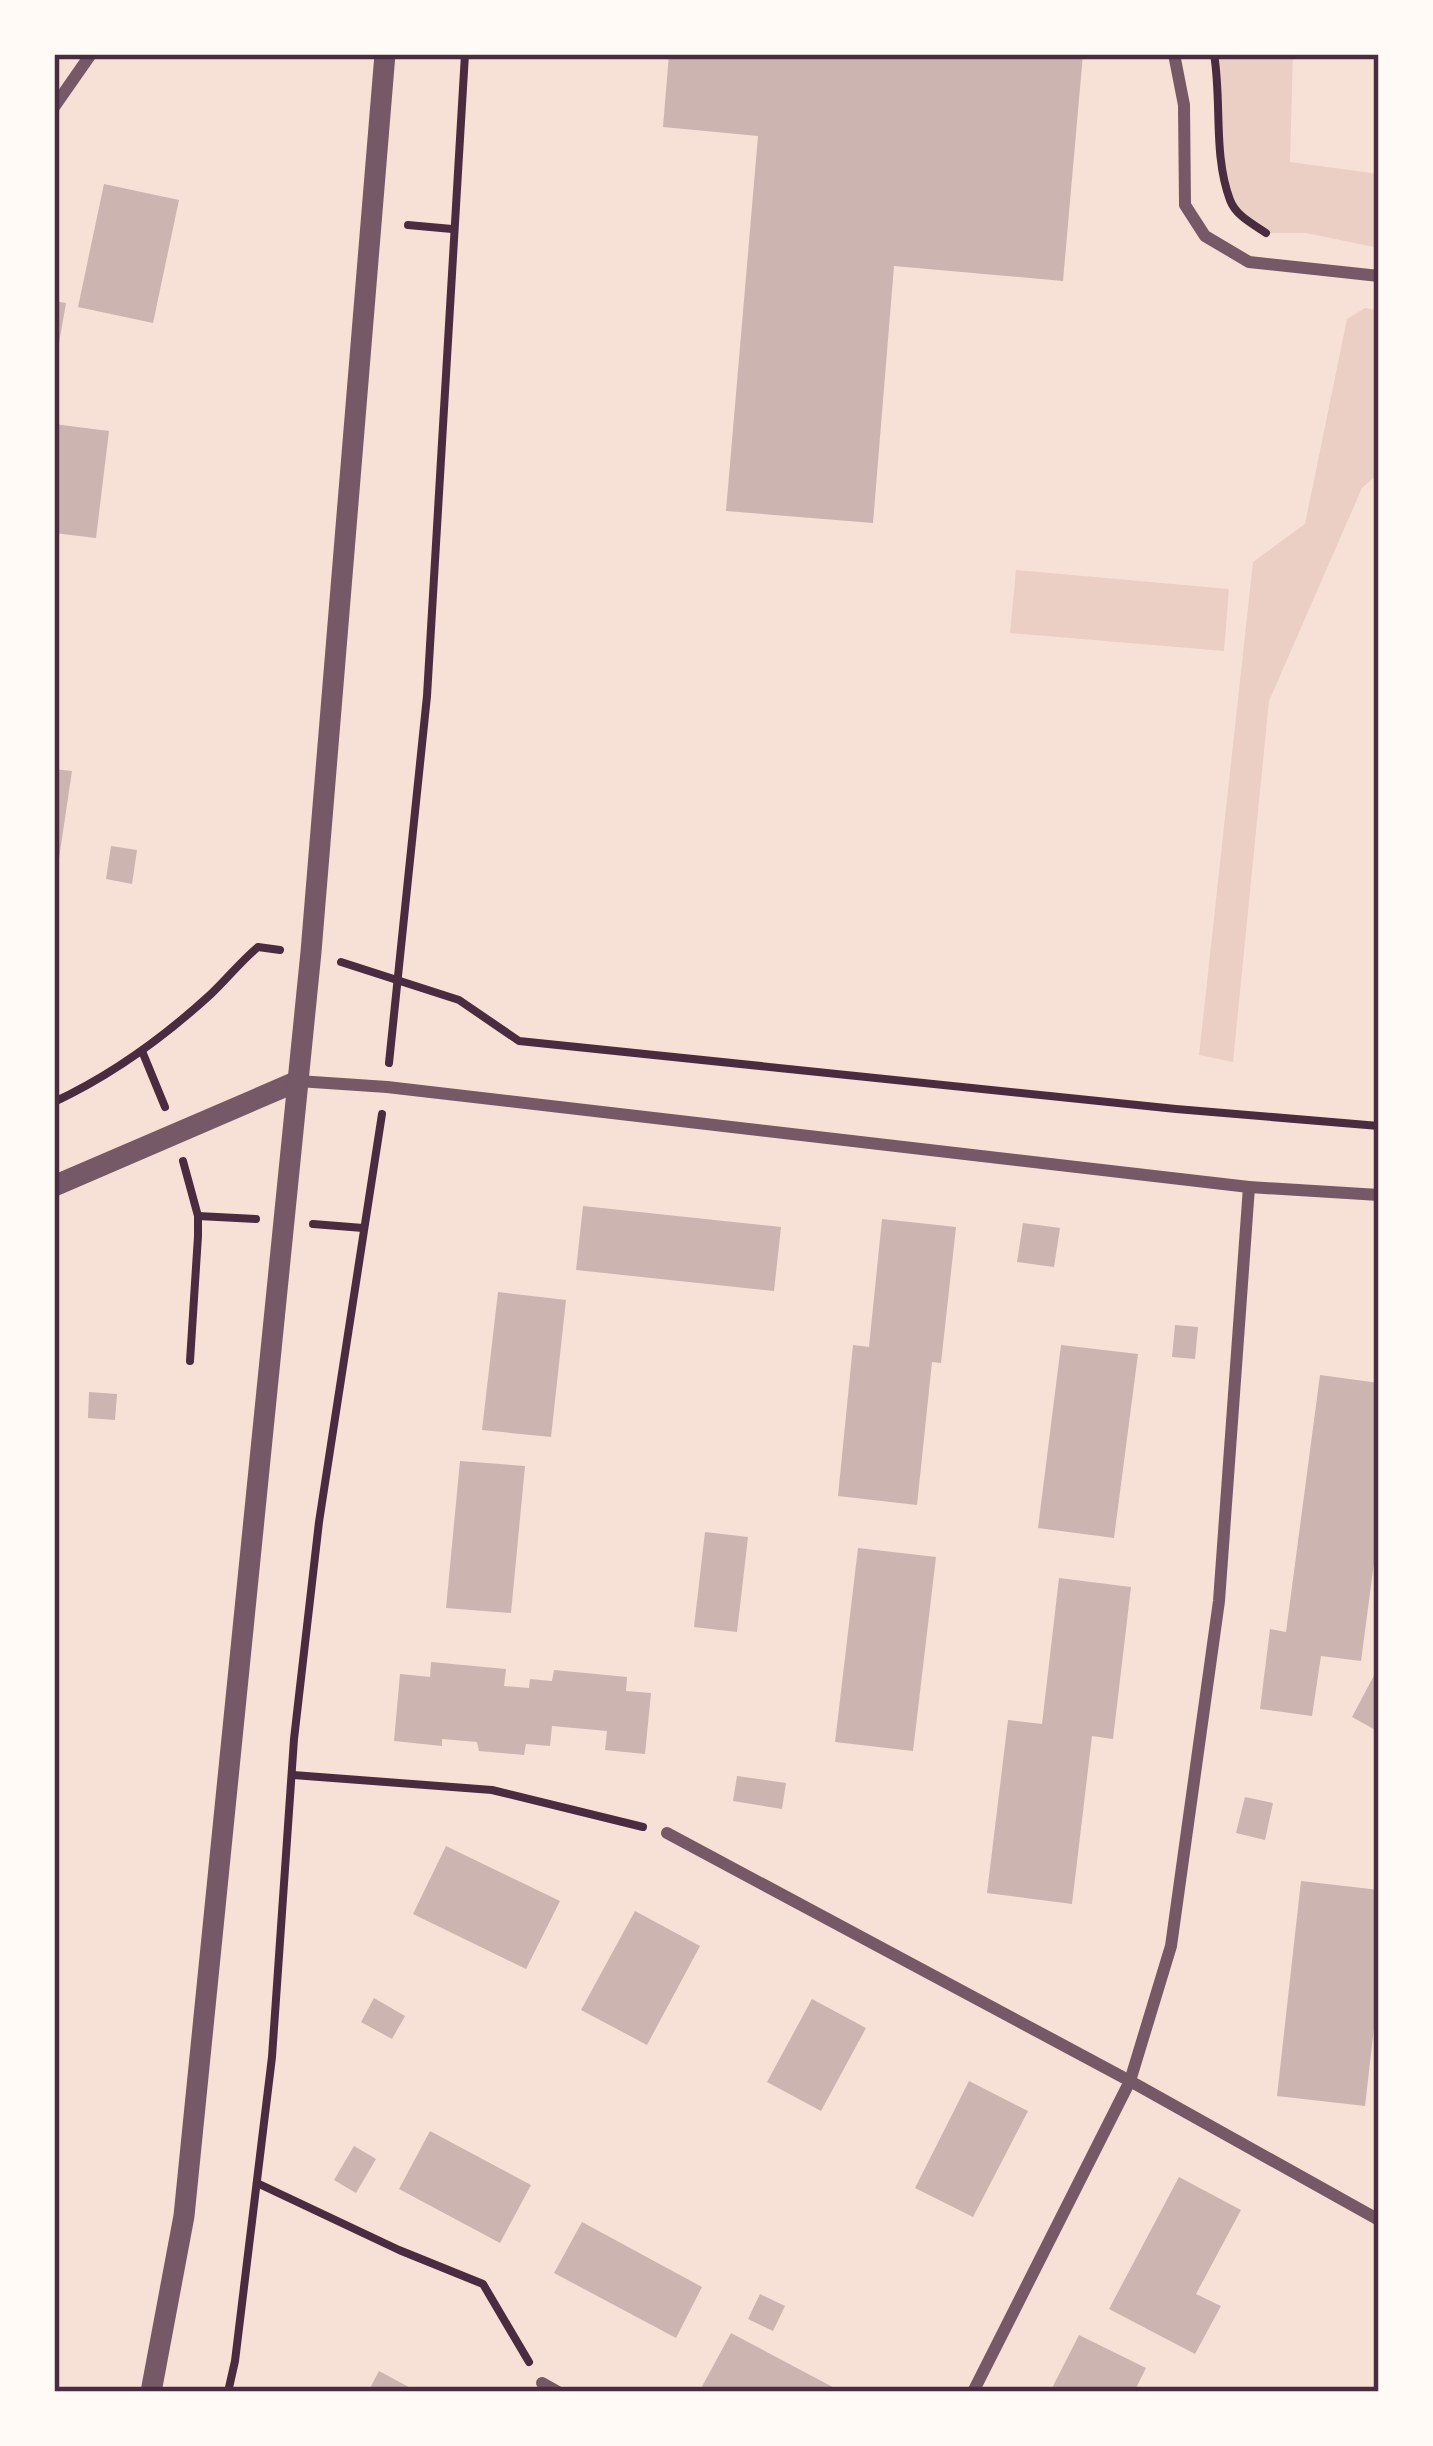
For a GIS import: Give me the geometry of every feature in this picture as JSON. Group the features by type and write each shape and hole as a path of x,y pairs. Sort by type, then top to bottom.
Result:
{"street":[{"path":"54,107 91,54"},
{"path":"151,2392 184,2216 298,1082 385,54"},
{"path":"1174,54 1184,105 1185,205 1205,236 1249,262 1379,275"},
{"path":"54,1186 298,1082 387,1087 1249,1187 1379,1195"},
{"path":"973,2392 1130,2081 1171,1946 1219,1600 1249,1187"},
{"path":"667,1833 1379,2220"},
{"path":"542,2384 558,2392"}],"path":[{"path":"228,2392 272,2057 294,1739 338,1382 387,1087 427,696 465,54"},
{"path":"1214,54 1231,202 1244,219 1286,246 1309,268"},
{"path":"408,224 452,229"},
{"path":"54,1102 99,1082 142,1051 215,991 232,968 258,947 310,952 459,1000 519,1041 1379,1126"},
{"path":"190,1361 198,1216"},
{"path":"293,1775 492,1790 667,1833"},
{"path":"257,2183 483,2284 542,2384"}],"shaded area":[{"path":"1214,54 1293,54 1290,162 1379,174 1379,248 1306,233 1271,233 1244,219 1231,202"},
{"path":"1365,308 1379,310 1379,473 1362,488 1269,701 1233,1062 1199,1055 1253,562 1305,524 1347,319"},
{"path":"1016,570 1229,589 1224,651 1010,633"}],"building":[{"path":"669,54 1083,54 1063,281 894,266 873,523 726,511 758,136 663,127"},
{"path":"104,184 179,200 153,323 78,307"},
{"path":"54,301 66,303 59,343 54,342"},
{"path":"54,424 109,431 96,538 54,533"},
{"path":"54,769 72,771 57,872 54,871"},
{"path":"111,846 137,850 132,884 106,879"},
{"path":"583,1206 781,1227 774,1291 576,1270"},
{"path":"882,1219 956,1227 941,1363 932,1362 917,1505 838,1496 853,1345 869,1347"},
{"path":"1023,1223 1060,1228 1054,1267 1017,1262"},
{"path":"498,1292 566,1300 551,1437 482,1430"},
{"path":"1175,1325 1198,1327 1195,1359 1172,1357"},
{"path":"1061,1345 1138,1354 1114,1538 1038,1528"},
{"path":"1320,1375 1379,1383 1379,1525 1361,1661 1321,1656 1312,1716 1260,1709 1270,1629 1286,1632"},
{"path":"89,1392 117,1394 115,1420 88,1418"},
{"path":"460,1461 525,1466 511,1613 446,1608"},
{"path":"705,1532 748,1537 737,1632 694,1627"},
{"path":"858,1548 936,1557 913,1751 835,1742"},
{"path":"1059,1578 1131,1587 1113,1739 1092,1736 1072,1904 987,1893 1008,1720 1042,1724"},
{"path":"431,1662 506,1669 504,1686 529,1688 530,1679 552,1681 554,1670 627,1677 626,1691 651,1693 645,1754 605,1750 607,1731 552,1726 550,1746 526,1744 524,1755 479,1751 477,1742 442,1739 442,1746 394,1741 400,1674 430,1677"},
{"path":"1379,1666 1379,1732 1352,1717"},
{"path":"737,1776 786,1783 782,1809 733,1801"},
{"path":"1245,1797 1273,1803 1265,1840 1236,1833"},
{"path":"446,1846 560,1901 526,1969 413,1914"},
{"path":"1301,1881 1379,1890 1379,1984 1365,2106 1277,2096"},
{"path":"635,1911 700,1946 647,2045 581,2010"},
{"path":"374,1998 405,2016 392,2039 361,2022"},
{"path":"812,1999 866,2028 821,2111 767,2082"},
{"path":"969,2081 1028,2111 973,2217 915,2188"},
{"path":"430,2131 531,2185 500,2243 399,2189"},
{"path":"354,2146 376,2159 356,2193 334,2180"},
{"path":"1179,2177 1241,2210 1196,2294 1221,2306 1195,2354 1109,2309"},
{"path":"582,2222 702,2287 676,2338 554,2273"},
{"path":"760,2294 785,2306 773,2331 748,2319"},
{"path":"731,2333 842,2392 699,2392"},
{"path":"1079,2335 1146,2368 1134,2392 1050,2392"},
{"path":"379,2371 418,2392 368,2392"}]}
